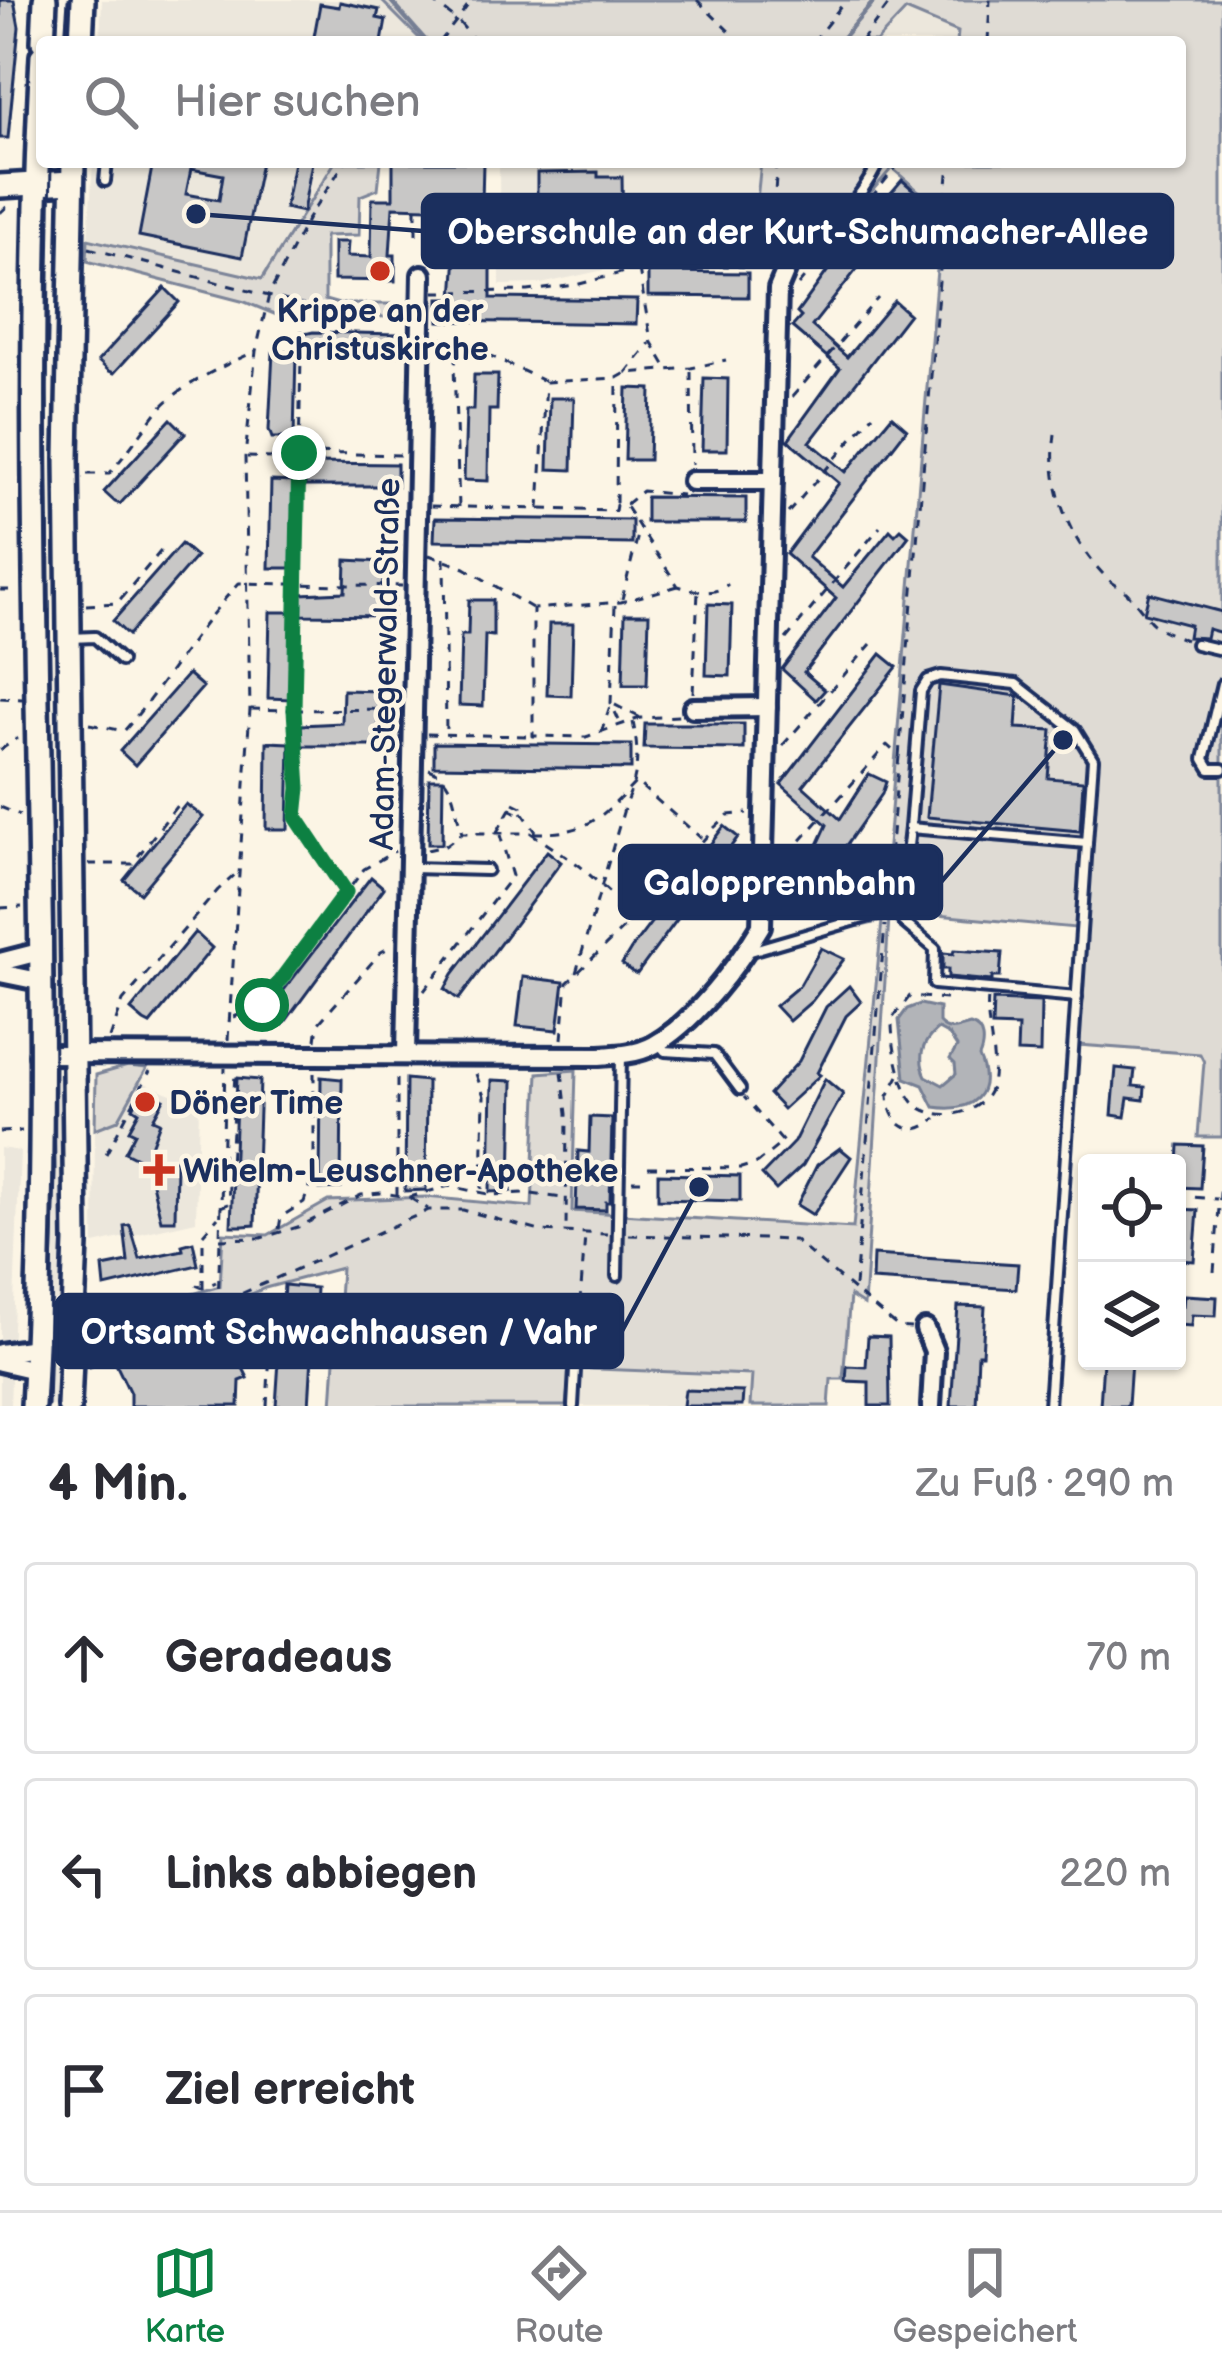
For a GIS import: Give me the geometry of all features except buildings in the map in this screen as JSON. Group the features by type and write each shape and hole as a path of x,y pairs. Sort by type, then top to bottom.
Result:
{"street":[{"path":"43,36 45,0"},
{"path":"81,36 83,0"},
{"path":"33,1406 40,1131 33,401 38,168"},
{"path":"0,186 72,172 67,473 74,865 69,1406"},
{"path":"39,1054 621,1055 658,1042 682,1025 746,952 761,926 778,289 786,270"},
{"name":"Adam-Stegerwald-Straße","path":"402,1054 422,283"},
{"path":"692,481 773,481"},
{"path":"693,708 767,707"},
{"path":"0,962 39,952"},
{"path":"0,973 39,981"},
{"path":"925,1329 934,1352 931,1406"},
{"path":"0,1357 36,1359"}],"lane":[{"path":"105,181 106,168"},
{"path":"786,270 876,168"},
{"path":"69,638 95,637 121,661"},
{"path":"1196,644 1222,650"},
{"path":"1049,1406 1077,997 1087,843 1093,759 1076,730 1016,685 941,676 928,680 921,691 903,922 935,949 934,984 1077,997"},
{"path":"1222,684 1204,759 1210,769 1222,770"},
{"path":"910,828 1087,843"},
{"path":"410,855 487,870"},
{"path":"746,952 885,917 901,907"},
{"path":"658,1042 665,1051 714,1054 740,1089"},
{"path":"617,1276 621,1055"},
{"path":"573,1406 574,1370"}],"path":[{"path":"431,0 471,36"},
{"path":"446,36 472,0"},
{"path":"697,0 734,36"},
{"path":"818,36 846,0"},
{"path":"865,36 892,0"},
{"path":"988,36 990,0"},
{"path":"219,1208 228,1204 232,1017 250,709 245,457 256,352 269,295 307,220 341,168"},
{"path":"422,283 528,291 576,285 654,264 754,263 786,270 774,209 776,168"},
{"path":"855,1288 948,168"},
{"path":"416,208 416,242"},
{"path":"70,243 302,304 337,310 421,311"},
{"path":"638,268 651,341 668,370"},
{"path":"775,417 878,298"},
{"path":"302,304 296,817 346,892"},
{"path":"421,333 463,343 546,382 617,379 651,341"},
{"path":"460,508 454,366 463,343"},
{"path":"67,473 109,474 158,410 213,372 256,352"},
{"path":"626,373 727,360"},
{"path":"625,506 642,491 690,496 691,368"},
{"path":"417,506 615,511 617,379"},
{"path":"539,509 546,382"},
{"path":"772,523 783,520 873,415"},
{"path":"1055,434 1056,491 1081,545 1107,578 1131,596 1152,626 1196,644"},
{"path":"245,457 418,455"},
{"path":"616,505 625,506 640,525 678,586"},
{"path":"601,734 611,703 618,603 640,525"},
{"path":"769,659 880,527"},
{"path":"68,606 117,603 165,546"},
{"path":"416,553 444,558 533,609 618,603 678,586 719,591 728,584"},
{"path":"444,558 446,735"},
{"path":"70,725 94,724 124,731 162,688 218,605 239,584 416,586"},
{"path":"412,734 601,734 640,718 689,716 698,592"},
{"path":"533,609 533,736"},
{"path":"766,764 871,644"},
{"path":"0,698 36,700"},
{"path":"611,703 640,718"},
{"path":"611,703 622,726"},
{"path":"250,709 413,708"},
{"path":"575,974 636,782 638,746 632,722"},
{"path":"0,750 37,729"},
{"path":"764,882 887,745 899,756"},
{"path":"412,764 441,773 451,784 462,833"},
{"path":"232,1017 262,1005 364,869 445,846 462,833 575,832 592,824 636,782"},
{"path":"636,782 703,839"},
{"path":"512,876 498,833 518,802 533,833 636,916"},
{"path":"74,865 132,864 178,804"},
{"path":"0,807 12,814 38,816"},
{"path":"566,1232 567,1114 560,1057 567,983 728,815 765,812"},
{"path":"108,1053 123,1000 239,870"},
{"path":"487,870 512,876"},
{"path":"407,998 428,989 512,876"},
{"path":"0,908 40,906"},
{"path":"278,1233 281,1217 304,1202 314,1172 318,1024 381,952 408,938"},
{"path":"948,985 946,1001 910,996 898,1007 892,1030 900,1074 916,1105 938,1115 976,1107 989,1092 993,1076 986,1020 989,989"},
{"path":"106,1154 160,1053"},
{"path":"218,1306 219,1208 231,1053"},
{"path":"397,1196 402,1054"},
{"path":"469,1055 484,1096 482,1192"},
{"path":"900,1074 889,1096 896,1123 917,1130 938,1115"},
{"path":"648,1167 741,1168 757,1163 782,1142 748,1107 740,1089"},
{"path":"0,1132 40,1131"},
{"path":"1214,1272 1222,1169"},
{"path":"619,1181 648,1180"},
{"path":"218,1239 261,1238 302,1226 361,1195 409,1197 449,1186 566,1199"},
{"path":"409,1197 429,1210"},
{"path":"1186,1197 1219,1199"},
{"path":"73,1341 96,1341 121,1333 151,1316 198,1313 218,1306 429,1210 463,1210 540,1231 794,1240 898,1327 925,1329"},
{"path":"218,1282 200,1287 203,1234 219,1216"},
{"path":"574,1370 585,1233"},
{"path":"267,1406 274,1295"}],"shaded area":[{"path":"102,0 381,0 417,36 100,36"},
{"path":"381,0 1222,0 1222,1137 1198,1137 1204,1062 1200,1054 1079,1045 1087,929 916,913 889,918 864,1305 850,1296 843,1379 831,1379 829,1406 750,1406 752,1375 570,1368 566,1406 332,1406 341,1268 265,1288 90,1367 94,1309 179,1298 220,1286 223,1233 268,1235 328,1201 426,1197 532,1207 538,1073 576,1070 572,1211 853,1228 882,921 861,926 862,913 886,869 942,211 892,168 1186,168 1186,36 958,36 958,32 906,10 882,36 417,36"},
{"path":"906,10 958,32 958,36 882,36"},
{"path":"93,168 331,168 262,279 88,239"},
{"path":"331,168 380,168 378,189 360,196 359,235 325,236 325,300 405,304 404,317 279,316 245,302 87,261 88,239 262,279"},
{"path":"499,168 760,168 752,257 653,259 541,284 500,285"},
{"path":"760,168 892,168 811,261 790,241 784,227 754,228"},
{"path":"920,1004 939,1008 939,1023 946,1028 970,1025 978,1030 984,1081 970,1104 934,1107 923,1085 905,1078 899,1020 907,1009","holes":["938,1029 957,1047 950,1059 956,1074 943,1085 926,1076 922,1056"]},
{"path":"128,1066 147,1068 118,1120 95,1129 96,1075"},
{"path":"51,1073 64,1073 71,1184 61,1406 42,1406"},
{"path":"140,1081 199,1106 196,1221 94,1244 95,1129 118,1120"},
{"path":"0,1148 20,1151 10,1406 0,1406"},
{"path":"569,1367 752,1375 750,1406 566,1406"}],"waterway":[{"path":"390,0 422,36"},
{"path":"844,36 875,0"}],"tram line":[{"path":"65,36 68,0"},
{"path":"48,1406 55,1173 47,388 51,168"}],"place":[{"name":"Oberschule an der Kurt-Schumacher-Allee","path":"196,214"},
{"name":"Krippe an der Christuskirche","path":"380,271"},
{"name":"Galopprennbahn","path":"1063,740"},
{"name":"Döner Time","path":"145,1102"},
{"name":"Wihelm-Leuschner-Apotheke","path":"159,1170"},
{"name":"Ortsamt Schwachhausen / Vahr","path":"699,1187"}],"route":[{"path":"262,1005 346,892 296,817 299,453"}]}
